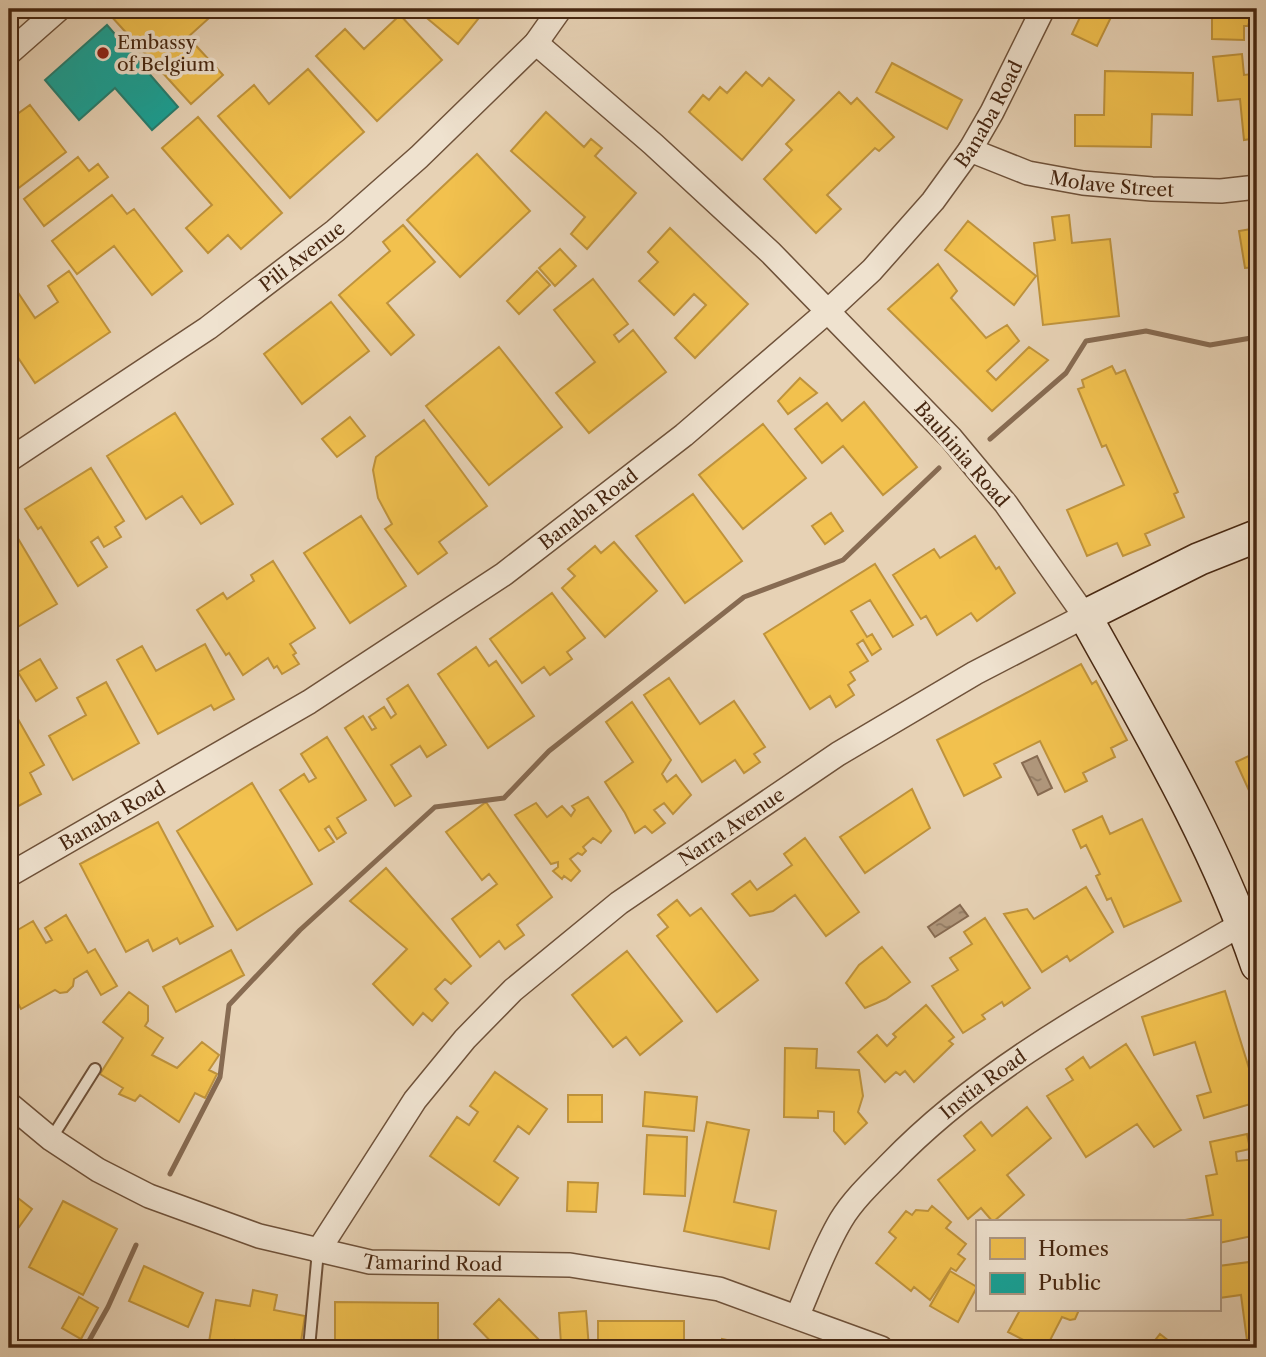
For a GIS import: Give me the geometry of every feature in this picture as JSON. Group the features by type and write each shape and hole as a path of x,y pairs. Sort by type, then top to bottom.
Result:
{"street":[{"path":"9,53 59,9"},
{"name":"Pili Avenue","path":"9,460 208,328 335,231 419,157 536,43 560,9"},
{"name":"Banaba Road","path":"9,875 309,702 505,574 684,435 872,270 933,201 970,150 992,112 1043,9"},
{"name":"Bauhinia Road","path":"536,43 653,144 771,253 959,447 1006,504 1084,616 1169,768 1250,919 1257,965"},
{"name":"Molave Street","path":"970,150 1028,173 1083,183 1221,191 1257,187"},
{"name":"Narra Avenue","path":"318,1251 415,1100 465,1039 513,990 619,903 838,754 975,673 1199,559 1257,536"},
{"name":"Instia Road","path":"797,1317 841,1219 910,1143 1002,1068 1250,919"},
{"name":"Tamarind Road","path":"13,1114 99,1170 149,1196 259,1236 370,1262 541,1264 601,1268 719,1289 881,1348"}],"lane":[{"path":"51,1139 95,1069"},
{"path":"309,1348 318,1251"}],"water":[{"path":"1037,756 1052,788 1038,795 1022,763"},
{"path":"960,905 968,916 935,937 928,927"}],"building: Homes":[{"path":"119,9 219,9 188,37 223,75 191,104 111,16"},
{"path":"416,9 478,9 483,13 458,44"},
{"path":"1084,9 1115,9 1097,46 1072,34"},
{"path":"1212,9 1257,9 1257,15 1251,16 1248,26 1244,26 1244,40 1212,39"},
{"path":"400,15 442,60 377,121 316,56 345,29 364,49"},
{"path":"1242,54 1244,75 1252,74 1254,93 1257,92 1257,138 1244,140 1240,99 1218,101 1213,57"},
{"path":"892,63 962,100 947,129 876,92"},
{"path":"308,69 364,132 290,198 218,116 254,85 269,104"},
{"path":"1105,71 1193,73 1192,115 1152,114 1151,147 1075,146 1075,115 1104,115"},
{"path":"746,72 762,86 769,78 794,100 742,160 689,112 703,95 709,100 720,87 727,93"},
{"path":"839,92 851,104 857,98 894,137 879,151 875,148 827,195 841,209 816,233 764,179 792,150 786,144"},
{"path":"30,105 66,152 12,193 9,189 9,120"},
{"path":"546,112 584,147 591,139 602,148 595,156 636,193 587,249 571,234 585,217 511,151"},
{"path":"198,117 282,213 241,249 228,235 208,253 186,228 212,205 162,148"},
{"path":"477,154 530,211 460,277 407,220"},
{"path":"78,157 89,171 98,164 108,177 44,226 24,199"},
{"path":"112,195 127,214 134,209 182,271 152,295 114,246 77,274 52,241"},
{"path":"1069,215 1072,243 1110,239 1119,316 1043,325 1034,243 1055,240 1052,217"},
{"path":"968,221 1036,276 1014,305 945,250"},
{"path":"403,225 435,262 387,303 414,335 391,355 339,295 390,251 383,242"},
{"path":"670,228 748,304 695,358 675,338 706,305 694,294 674,315 639,281 658,262 648,252"},
{"path":"1257,228 1257,267 1245,268 1239,231"},
{"path":"560,249 576,266 555,286 539,268"},
{"path":"938,264 957,291 951,298 986,338 1007,325 1019,341 987,371 996,380 1029,347 1048,360 992,411 888,309"},
{"path":"69,271 110,332 35,383 9,344 9,279 35,318 58,302 48,286"},
{"path":"537,271 550,285 519,314 507,301"},
{"path":"593,279 628,324 614,335 619,342 633,330 666,372 589,433 556,393 595,362 554,310"},
{"path":"331,302 369,351 302,404 264,354"},
{"path":"499,347 562,427 489,485 426,406"},
{"path":"1112,366 1116,374 1125,370 1178,492 1174,494 1184,517 1145,534 1150,545 1123,556 1117,543 1087,556 1067,510 1124,485 1106,445 1102,447 1078,389 1084,387 1082,380"},
{"path":"800,378 817,393 788,414 778,401"},
{"path":"864,402 917,467 883,495 843,446 822,463 795,429 827,403 842,421"},
{"path":"175,413 233,504 201,524 182,496 146,519 107,456"},
{"path":"350,417 365,436 337,457 322,439"},
{"path":"424,420 487,506 439,542 447,553 418,574 385,529 392,524 378,498 373,470 376,457"},
{"path":"763,424 806,478 743,529 699,475"},
{"path":"91,468 124,521 115,527 121,537 104,547 98,537 91,542 107,567 78,586 41,527 38,529 25,509"},
{"path":"693,494 742,561 685,603 636,536"},
{"path":"831,513 843,531 825,544 812,526"},
{"path":"361,516 406,586 350,623 304,553"},
{"path":"9,526 57,604 9,632"},
{"path":"975,536 1015,593 977,621 971,613 937,635 926,616 921,619 893,575 934,549 940,558"},
{"path":"614,542 657,591 605,637 562,588 575,576 568,569 595,546 601,553"},
{"path":"273,561 315,628 290,644 299,664 282,674 268,658 243,675 229,653 226,655 197,610 223,593 227,599 254,581 251,575"},
{"path":"875,564 913,625 893,637 870,600 851,611 867,637 872,634 881,649 872,655 863,640 857,644 868,661 850,672 855,680 848,685 854,695 836,707 830,696 810,709 764,634"},
{"path":"552,593 585,638 567,652 572,659 550,675 544,667 522,683 490,639"},
{"path":"205,644 234,699 214,710 211,705 158,734 117,660 142,646 156,671"},
{"path":"476,647 489,666 496,661 534,716 488,748 438,674"},
{"path":"40,659 57,688 36,701 18,672"},
{"path":"1081,664 1092,684 1096,681 1127,740 1111,748 1115,757 1083,773 1087,781 1065,792 1040,741 994,764 1001,777 964,796 937,740"},
{"path":"669,678 700,724 734,701 765,747 754,754 760,762 744,773 735,760 702,782 644,695"},
{"path":"106,682 139,743 73,780 49,736 86,715 77,698"},
{"path":"408,685 446,745 427,757 420,746 391,765 411,796 395,806 345,728 363,716 372,730 376,728 369,717 384,707 391,718 396,714 387,699"},
{"path":"632,702 671,760 662,774 667,782 676,775 691,795 673,814 664,803 654,810 665,823 652,833 645,826 635,833 605,782 633,762 606,722"},
{"path":"14,712 44,765 30,773 41,794 9,811 9,715"},
{"path":"327,737 366,800 337,818 346,833 337,839 329,826 325,829 334,842 319,851 280,790 304,774 309,782 316,778 301,754"},
{"path":"1257,752 1257,808 1236,762"},
{"path":"252,783 312,884 237,930 177,831"},
{"path":"912,789 930,828 865,873 840,837"},
{"path":"588,797 611,831 601,843 593,838 583,847 586,851 582,855 578,853 570,859 580,871 571,881 564,876 562,879 553,871 558,867 558,862 551,864 515,815 536,803 547,817 562,806 571,816 575,810 572,806"},
{"path":"486,802 552,897 517,925 524,935 505,949 499,941 480,957 452,919 497,884 489,874 482,880 446,832"},
{"path":"1102,816 1110,834 1142,819 1181,901 1124,927 1111,898 1107,900 1096,876 1100,874 1086,845 1081,848 1073,830"},
{"path":"158,822 213,926 180,944 177,938 153,951 148,940 126,952 80,864"},
{"path":"805,838 859,912 826,936 795,895 773,911 750,916 732,894 750,881 757,890 792,865 784,854"},
{"path":"386,868 471,966 451,984 445,979 435,989 448,1003 432,1021 423,1013 413,1025 373,984 407,949 350,901"},
{"path":"1086,887 1113,932 1070,961 1067,956 1042,972 1004,914 1027,909 1034,919"},
{"path":"677,900 690,916 701,908 758,980 717,1012 657,936 668,927 658,915"},
{"path":"66,915 88,953 95,949 117,986 101,995 87,971 74,979 73,986 67,992 60,993 55,990 21,1009 9,987 9,935 33,921 46,943 52,940 45,928"},
{"path":"985,918 1030,988 1004,1006 1002,1002 982,1015 985,1019 963,1033 932,986 958,970 950,958 972,944 964,932"},
{"path":"882,947 910,982 886,999 865,1008 846,983 859,965"},
{"path":"231,950 244,975 176,1012 163,987"},
{"path":"627,951 682,1021 640,1055 626,1037 613,1047 572,995"},
{"path":"1225,991 1257,1094 1257,1102 1204,1118 1197,1096 1211,1092 1195,1042 1154,1055 1142,1017"},
{"path":"129,992 148,1006 148,1021 145,1026 163,1038 152,1055 177,1068 202,1042 219,1055 209,1070 217,1074 205,1098 195,1093 179,1122 140,1095 135,1101 119,1094 123,1088 100,1074 123,1038 103,1022"},
{"path":"926,1005 954,1037 949,1041 953,1044 914,1082 905,1071 900,1075 896,1072 885,1082 858,1052 877,1035 887,1046 896,1037 893,1034"},
{"path":"1126,1044 1181,1130 1154,1147 1137,1124 1086,1157 1047,1096 1073,1080 1066,1069 1083,1057 1090,1068"},
{"path":"785,1048 817,1049 816,1068 859,1070 863,1096 858,1112 867,1123 845,1144 834,1131 834,1112 818,1111 818,1118 784,1117"},
{"path":"495,1072 547,1109 529,1134 518,1126 494,1161 518,1178 499,1205 430,1156 457,1117 469,1125 478,1112 470,1106"},
{"path":"645,1092 697,1097 694,1131 643,1126"},
{"path":"568,1095 602,1095 602,1122 568,1122"},
{"path":"1027,1107 1051,1138 1007,1175 1024,1195 995,1220 991,1220 981,1208 968,1219 938,1180 975,1150 964,1136 981,1122 992,1136"},
{"path":"707,1122 749,1130 734,1202 776,1211 769,1249 684,1231"},
{"path":"1247,1134 1250,1149 1236,1152 1237,1161 1257,1159 1257,1195 1254,1196 1257,1235 1220,1243 1220,1220 1185,1220 1213,1215 1206,1176 1217,1174 1210,1142"},
{"path":"647,1135 687,1137 685,1196 644,1194"},
{"path":"568,1182 598,1183 596,1212 567,1211"},
{"path":"9,1191 32,1209 9,1241"},
{"path":"63,1201 117,1229 83,1295 29,1267"},
{"path":"932,1206 951,1222 946,1228 966,1244 958,1254 965,1259 956,1271 951,1268 930,1300 914,1287 911,1291 876,1263 896,1238 889,1232 906,1211 912,1215 916,1210 928,1211"},
{"path":"1257,1261 1257,1348 1248,1348 1241,1295 1220,1298 1220,1266"},
{"path":"144,1266 203,1293 188,1327 129,1301"},
{"path":"950,1271 976,1286 958,1322 930,1306"},
{"path":"253,1290 277,1295 274,1310 305,1316 300,1348 235,1340 234,1348 208,1348 216,1300 250,1306"},
{"path":"79,1297 98,1308 81,1339 62,1328"},
{"path":"499,1299 545,1346 561,1344 559,1313 586,1311 589,1348 497,1348 474,1324"},
{"path":"335,1302 438,1303 438,1341 431,1341 431,1347 399,1348 399,1340 372,1340 372,1348 335,1348"},
{"path":"1019,1312 1078,1312 1075,1319 1062,1317 1046,1348 1039,1348 1008,1332"},
{"path":"598,1321 684,1321 684,1348 598,1348"},
{"path":"1160,1334 1178,1348 1149,1348"},
{"path":"722,1339 767,1348 720,1348"}],"building: Public":[{"name":"Embassy of Belgium","path":"107,25 178,107 152,130 115,88 79,120 45,80"}],"waterway":[{"path":"990,439 1066,373 1086,341 1146,331 1210,345 1257,337"},
{"path":"170,1174 220,1077 229,1005 300,930 435,807 504,798 549,751 744,597 843,560 939,468"},
{"path":"85,1348 108,1307 136,1245"},
{"path":"9,1348 36,1348"}],"place":[{"name":"Embassy of Belgium","path":"103,53"}]}
